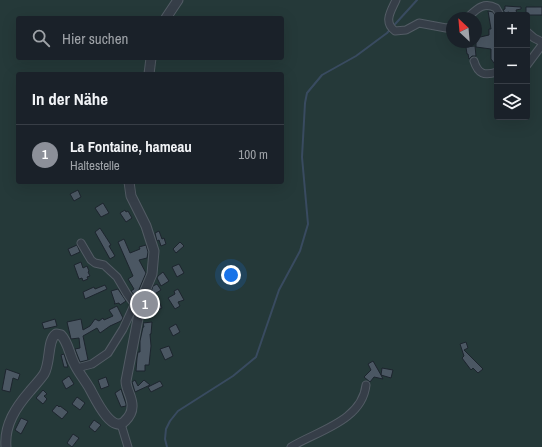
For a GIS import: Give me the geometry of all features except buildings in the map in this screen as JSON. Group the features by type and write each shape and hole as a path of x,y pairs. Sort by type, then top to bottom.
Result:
{"street":[{"path":"167,16 178,0"},
{"path":"396,0 389,17 388,24 391,29 397,32 406,30 419,23 446,28"},
{"path":"474,12 481,6 490,5 499,12"},
{"path":"530,35 542,43 530,61"},
{"path":"149,72 151,60"},
{"path":"474,61 478,70 482,73 494,73"},
{"path":"77,368 94,363 108,353 138,303 152,274 154,252 146,226 131,196 129,184"},
{"path":"81,243 91,260 95,263 104,265 117,277 125,291 138,303"},
{"path":"121,424 128,418 132,409 126,381 138,303"},
{"path":"6,447 7,431 13,414 47,368 50,342 54,334 60,334 63,336 77,368 104,413 115,423 121,424"},
{"path":"291,447 345,419 360,402 365,393 366,385"},
{"path":"121,424 128,447"}],"green space":[{"path":"0,0 542,0 542,447 0,447"}],"waterway":[{"path":"167,447 165,439 166,429 178,411 233,376 256,357 279,290 300,251 308,224 302,157 305,103 307,93 322,75 356,56 387,33 417,0"}],"place":[{"name":"La Fontaine, hameau","path":"145,304"}]}
